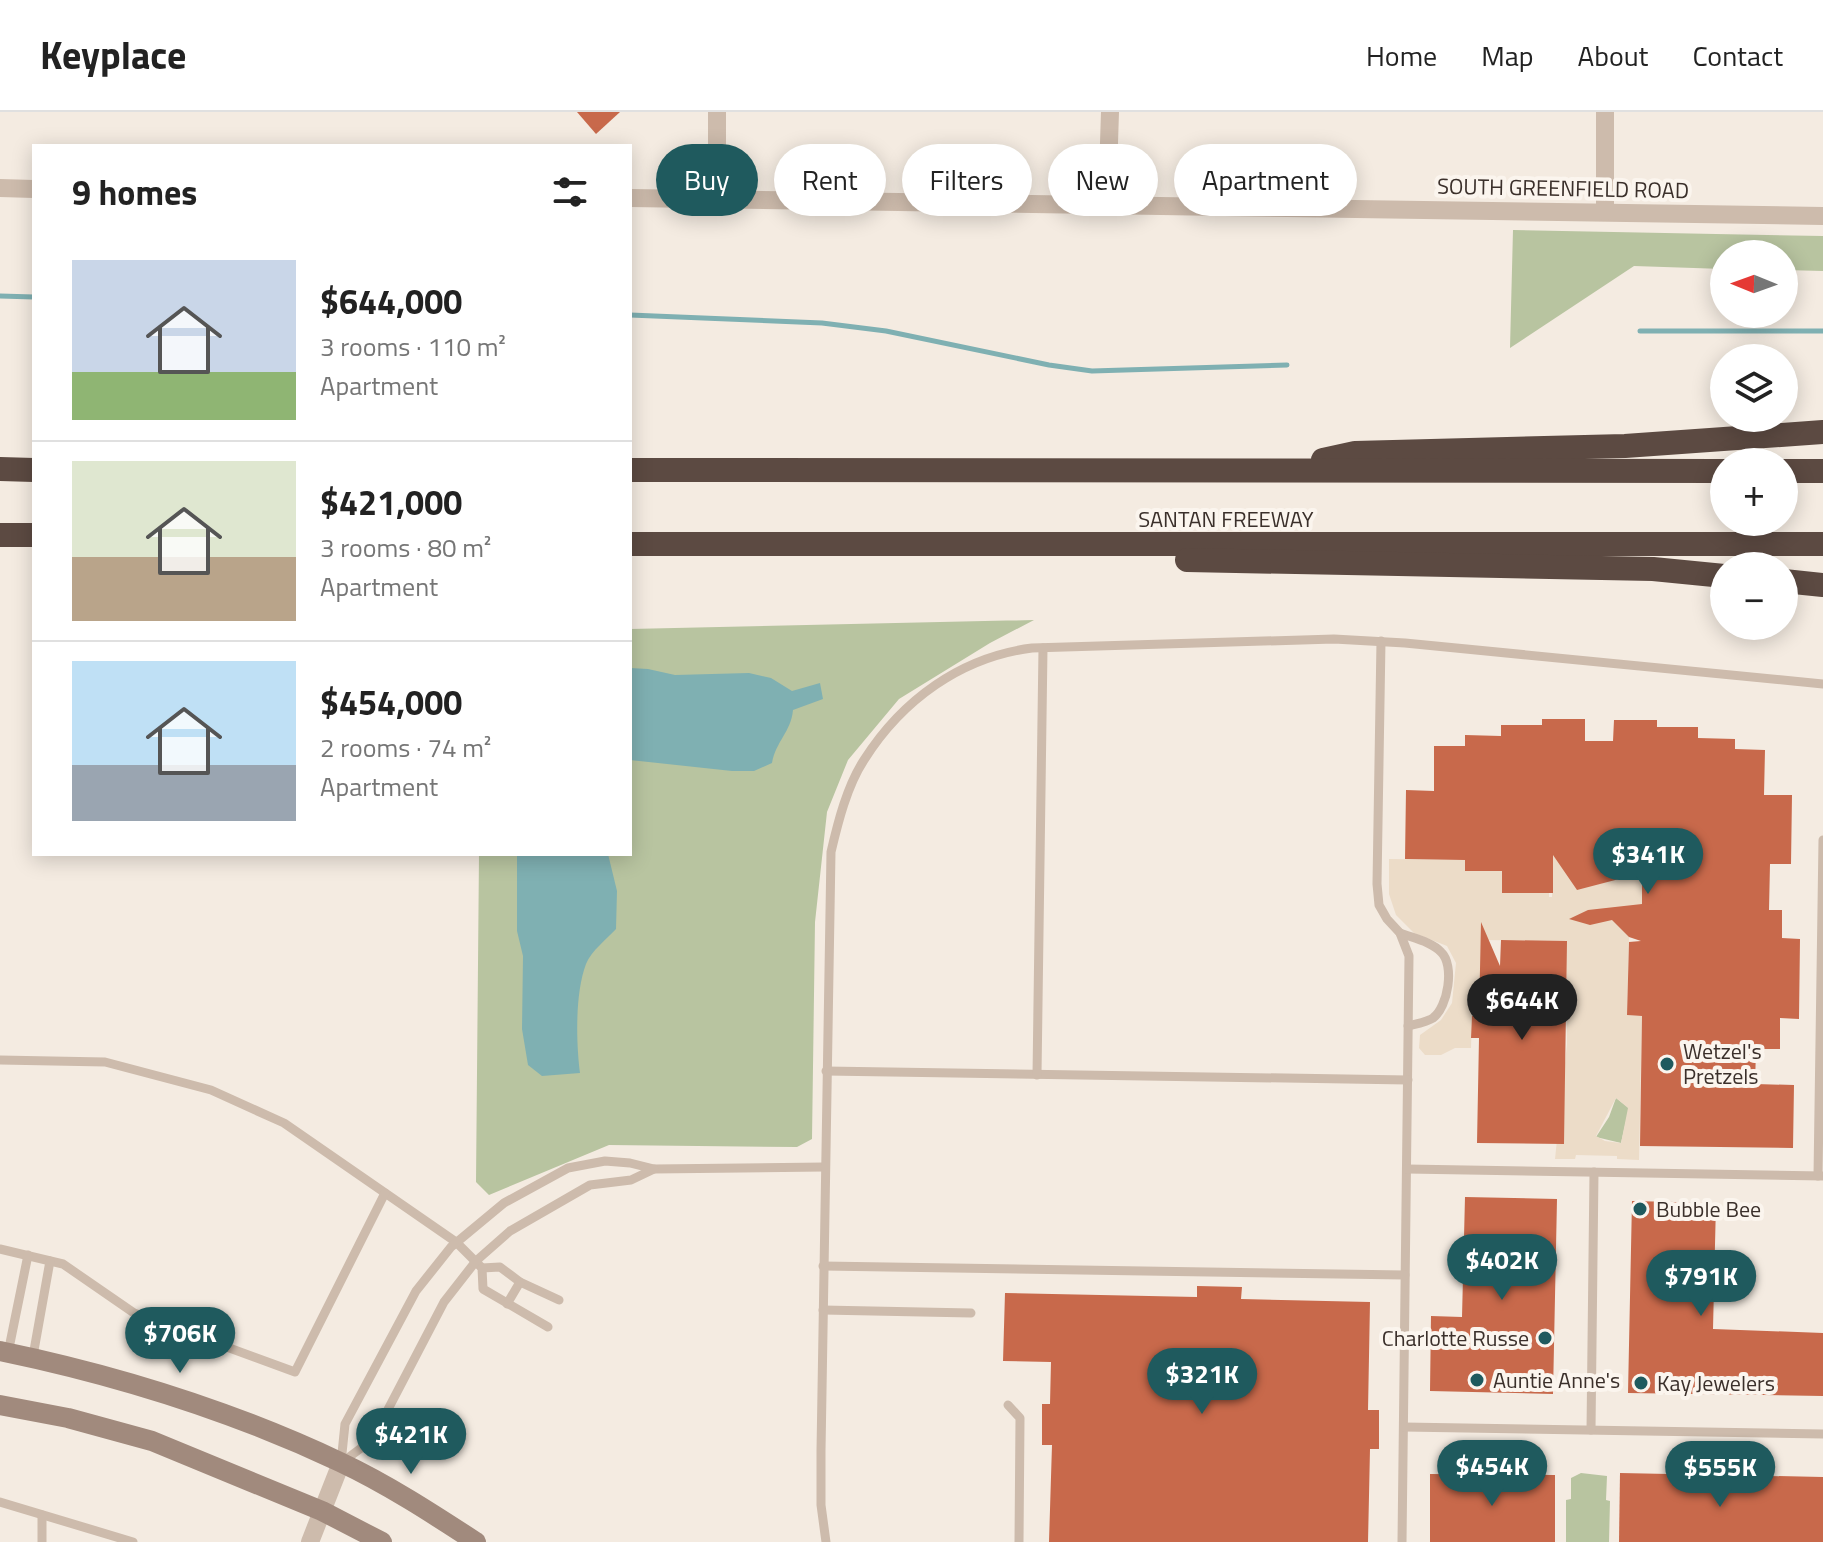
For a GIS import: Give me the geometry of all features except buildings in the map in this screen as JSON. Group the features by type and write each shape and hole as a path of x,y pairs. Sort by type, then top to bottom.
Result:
{"highway":[{"path":"1277,471 1355,453 1625,446 1823,432"},
{"path":"0,469 32,470"},
{"path":"632,470 1710,471"},
{"path":"1798,471 1823,471"},
{"path":"0,535 32,535"},
{"name":"SANTAN FREEWAY","path":"632,544 1823,544"},
{"path":"909,546 1234,563 1653,569 1710,575"},
{"path":"1798,582 1823,585"}],"main road":[{"path":"4,1352 33,1356 176,1397 341,1463 437,1516 476,1542"},
{"path":"0,1405 68,1418 152,1441 322,1511 382,1542"}],"street":[{"path":"717,112 717,144"},
{"path":"1109,144 1110,112"},
{"path":"1605,112 1605,212"},
{"path":"0,188 32,189"},
{"name":"SOUTH GREENFIELD ROAD","path":"632,198 656,198"},
{"name":"SOUTH GREENFIELD ROAD","path":"758,200 1048,204"},
{"name":"SOUTH GREENFIELD ROAD","path":"1158,206 1823,216"},
{"path":"310,1542 341,1463"}],"lane":[{"path":"826,1542 821,1505 831,852 838,822 862,762 897,719 929,689 954,672 1003,652 1043,648 1334,639 1823,684"},
{"path":"1381,641 1377,884 1379,905 1400,933 1409,956 1402,1542"},
{"path":"1037,1075 1043,648"},
{"path":"1407,1169 1820,1176 1823,840"},
{"path":"1400,933 1433,946 1444,954 1447,965 1444,1004 1433,1018 1408,1026"},
{"path":"0,1060 105,1062 211,1090 284,1123 456,1242 479,1264 500,1267 520,1282 559,1300"},
{"path":"826,1071 1408,1080"},
{"path":"341,1463 345,1424 416,1291 456,1242 504,1203 568,1168 605,1161 654,1169 824,1167"},
{"path":"341,1463 372,1440 444,1302 510,1231 590,1185 631,1180 654,1169"},
{"path":"1591,1430 1594,1172"},
{"path":"0,1249 63,1264 134,1313 295,1372 385,1193"},
{"path":"4,1352 28,1255"},
{"path":"33,1356 50,1261"},
{"path":"479,1264 483,1289 548,1327"},
{"path":"823,1266 1405,1275"},
{"path":"507,1304 520,1282"},
{"path":"823,1310 971,1313"},
{"path":"1008,1405 1020,1418 1019,1542"},
{"path":"1404,1427 1823,1434"},
{"path":"0,1502 99,1537 133,1542"},
{"path":"42,1515 42,1542"}],"green space":[{"path":"1513,230 1823,236 1823,271 1798,270 1798,240 1710,240 1710,269 1634,266 1510,348"},
{"path":"1034,620 899,699 848,760 827,812 815,922 812,1139 797,1147 609,1145 489,1195 476,1182 479,856 632,856 632,629"},
{"path":"1616,1098 1629,1108 1621,1143 1596,1137 1609,1117"},
{"path":"1581,1473 1607,1476 1609,1542 1566,1542 1566,1500 1571,1499 1571,1478"}],"shaded area":[{"path":"1553,853 1642,854 1642,908 1629,937 1627,1015 1642,1016 1639,1160 1576,1155 1575,1159 1555,1159 1567,1044 1566,941 1481,940 1479,1016 1472,1016 1471,1048 1455,1048 1441,1055 1425,1055 1419,1048 1420,1035 1441,1020 1452,1003 1456,963 1447,946 1414,933 1396,915 1389,894 1389,859 1465,860 1466,871 1502,871 1502,893 1549,893 1552,897","holes":["1616,1098 1628,1108 1621,1143 1596,1136"]}],"water":[{"path":"632,668 675,675 749,673 771,678 792,691 820,683 823,699 793,710 772,763 754,771 632,760"},
{"path":"517,856 608,856 617,891 616,929 592,954 582,976 577,1018 580,1073 542,1076 528,1065 522,1029 523,956 517,931"}],"waterway":[{"path":"0,296 32,297"},
{"path":"632,315 822,323 886,331 1092,371 1287,365"},
{"path":"1640,331 1823,331"}],"place":[{"name":"Wetzel's Pretzels","path":"1667,1064"},
{"name":"Bubble Bee","path":"1640,1209"},
{"name":"Charlotte Russe","path":"1545,1338"},
{"name":"Auntie Anne's","path":"1477,1380"},
{"name":"Kay Jewelers","path":"1641,1383"}]}
